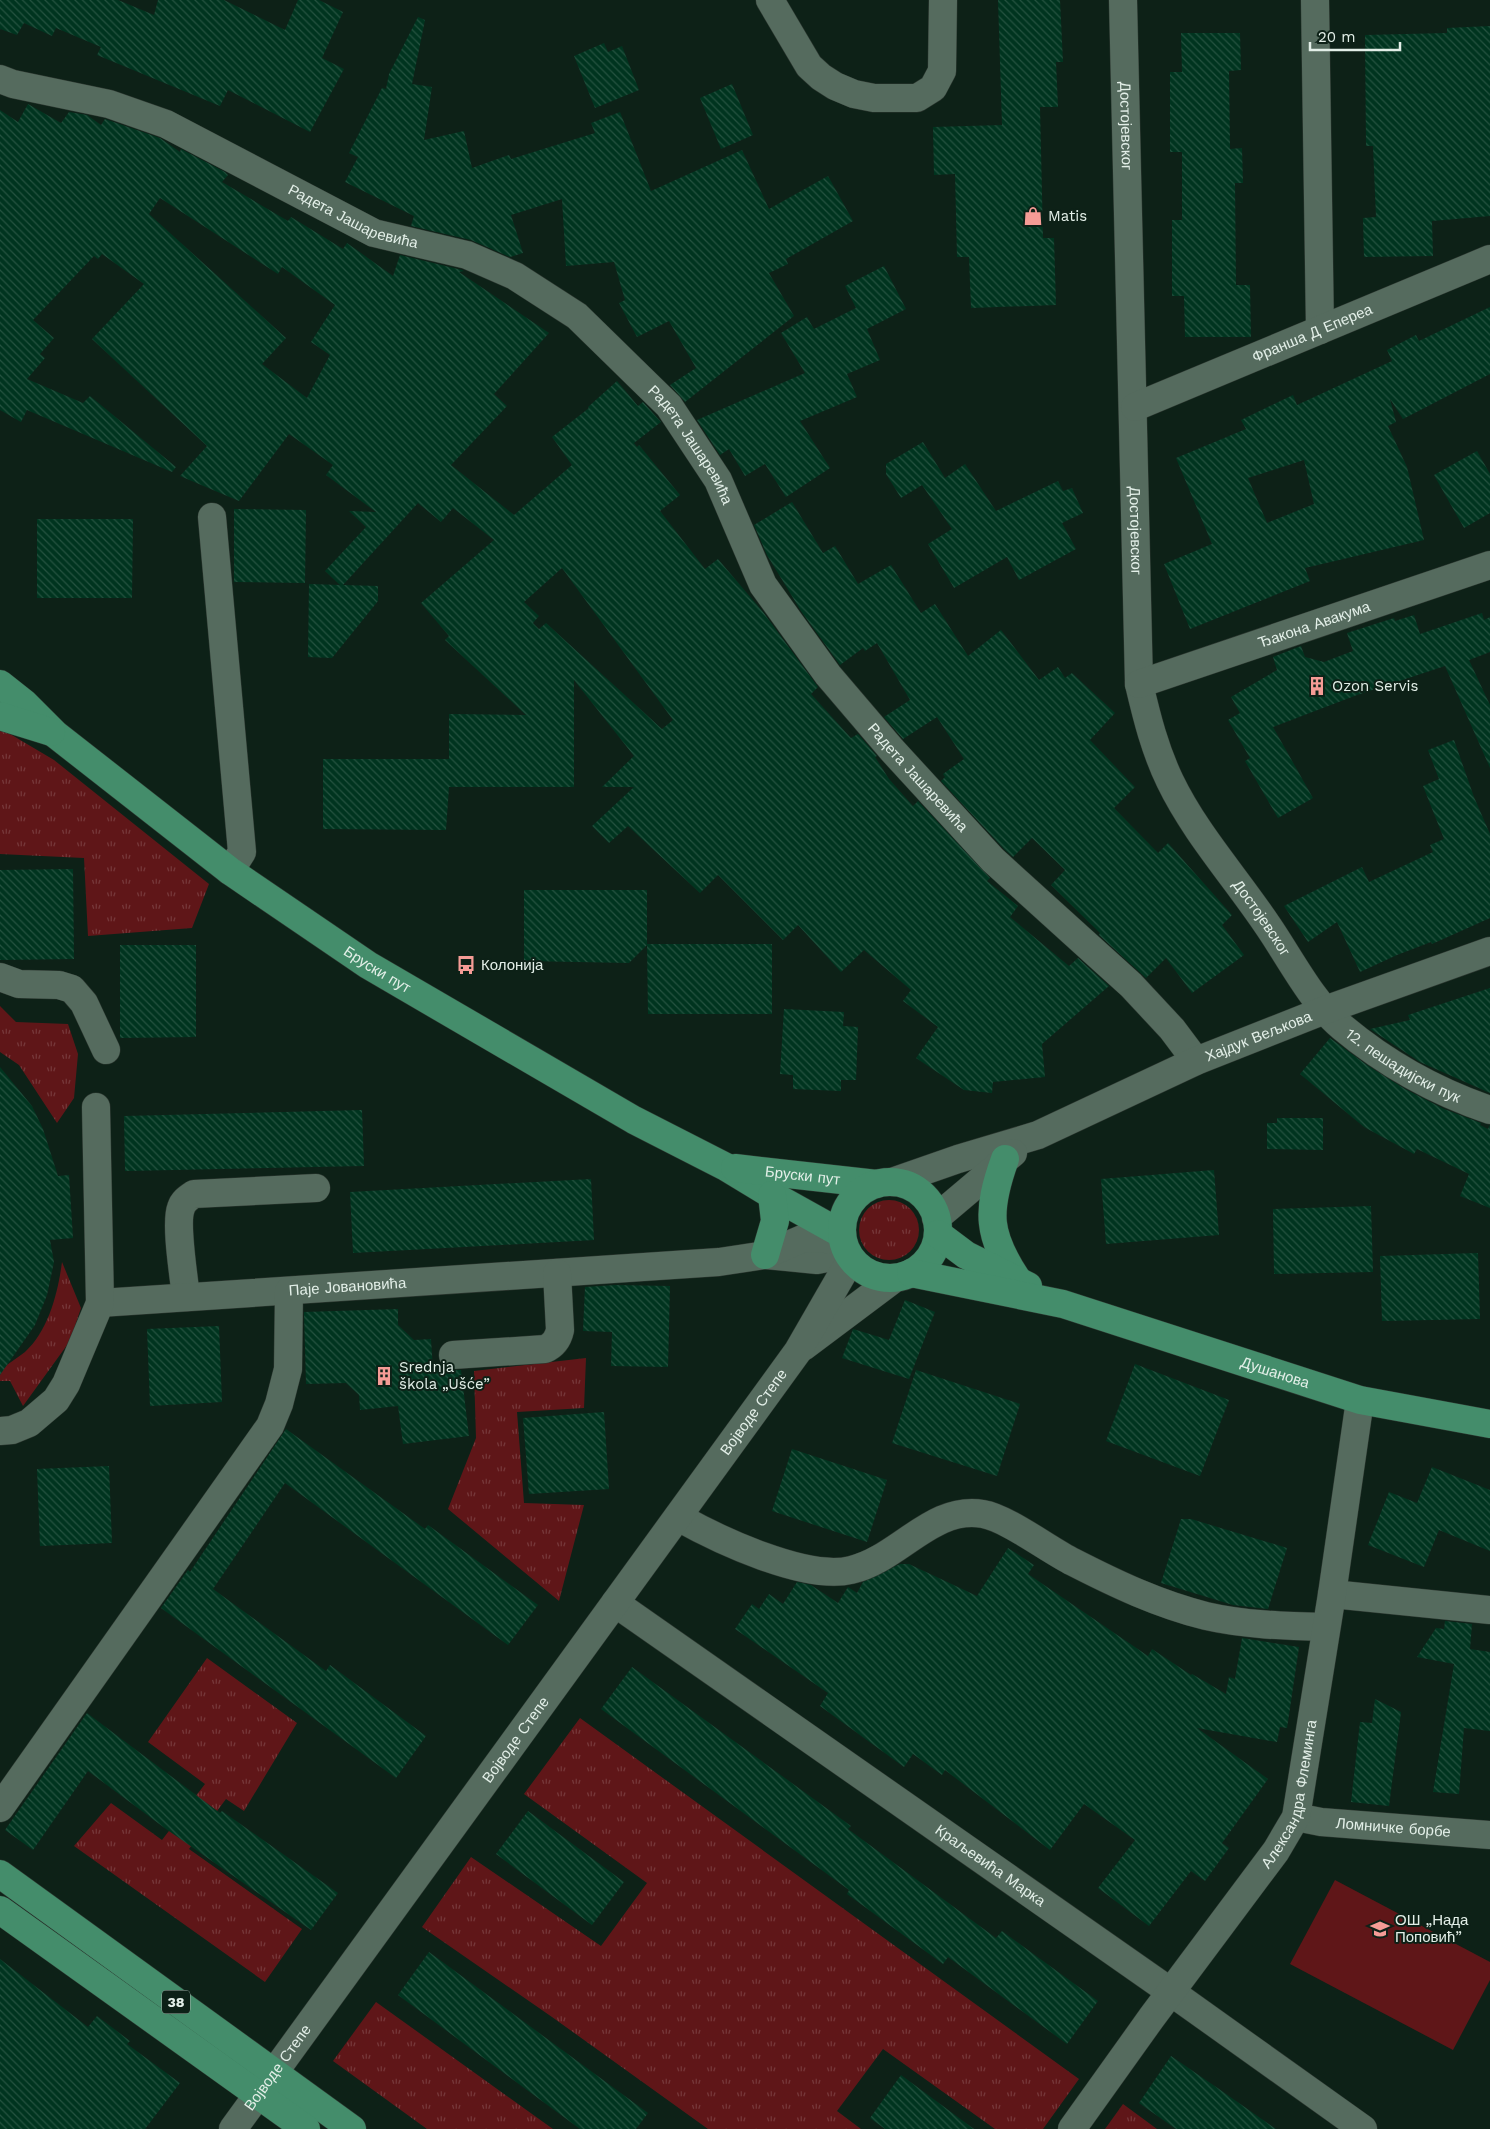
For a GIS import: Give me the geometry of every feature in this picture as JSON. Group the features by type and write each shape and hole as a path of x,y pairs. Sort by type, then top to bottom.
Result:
{"main road":[{"name":"Бруски пут","path":"0,684 24,702 55,734 230,871 368,965 626,1115 726,1166 772,1195 846,1247"},
{"name":"Бруски пут","path":"0,716 55,734"},
{"path":"1005,1159 995,1188 992,1212 995,1237 1004,1260 1019,1282"},
{"name":"Бруски пут","path":"726,1166 885,1183"},
{"path":"885,1183 909,1186 925,1196 937,1226 929,1257 921,1266 903,1276 878,1277 863,1270 846,1247 844,1217 851,1202 862,1190 885,1183"},
{"path":"765,1255 775,1221 772,1195"},
{"name":"Душанова","path":"937,1226 966,1255 1062,1304"},
{"name":"Душанова","path":"903,1276 1062,1304 1360,1400 1490,1424"},
{"name":"38","path":"0,1874 352,2129"},
{"name":"38","path":"0,1910 306,2129"}],"street":[{"path":"770,0 809,66 835,86 854,94 874,98 917,98 933,88 942,71 943,0"},
{"name":"Достојевског","path":"1123,0 1135,407 1140,684 1147,721 1158,754 1179,796 1325,1010"},
{"path":"1315,0 1320,330"},
{"name":"Радета Јашаревића","path":"0,78 13,84 109,104 166,124 374,233 467,255 515,276 577,316 669,406 718,480 763,585 828,675 892,750 993,860 1131,985 1172,1029 1196,1061"},
{"name":"Франша Д Епереа","path":"1135,407 1490,259"},
{"path":"212,517 242,852 230,871"},
{"name":"Ђакона Авакума","path":"1140,684 1490,565"},
{"name":"Хајдук Вељкова","path":"1033,1136 1196,1061 1325,1010 1490,951"},
{"path":"0,977 19,984 59,985 72,988 84,1003 106,1050"},
{"name":"12. пешадијски пук","path":"1325,1010 1371,1049 1421,1080 1467,1102 1490,1110"},
{"path":"0,1431 12,1430 29,1423 56,1400 66,1384 100,1302 96,1107"},
{"path":"937,1226 1005,1159 1033,1136"},
{"path":"885,1183 1033,1136"},
{"path":"186,1297 179,1217 183,1202 194,1194 316,1188"},
{"name":"Паје Јовановића","path":"100,1302 720,1262 765,1255 817,1260 846,1247"},
{"name":"Војводе Степе","path":"233,2129 798,1351 846,1247"},
{"path":"453,1355 545,1349 550,1346 559,1336 560,1330 557,1273"},
{"name":"Војводе Степе","path":"798,1351 903,1276"},
{"path":"0,1808 270,1426 280,1404 288,1369 289,1290"},
{"name":"Александра Флеминга","path":"1072,2129 1276,1851 1296,1817 1332,1594 1360,1400"},
{"path":"678,1518 712,1536 796,1567 828,1573 850,1571 868,1565 940,1520 955,1514 985,1514 999,1519 1065,1558 1120,1585 1178,1608 1243,1622 1326,1627"},
{"path":"1332,1594 1490,1610"},
{"name":"Краљевића Марка","path":"615,1603 1171,1992 1362,2129"},
{"name":"Ломничке борбе","path":"1296,1817 1321,1822 1490,1835"}],"green space":[{"path":"0,728 54,760 209,884 192,928 88,936 84,858 0,854"},
{"path":"0,1006 16,1022 68,1024 78,1054 74,1098 57,1123 19,1065 0,1052"},
{"path":"883,1200 895,1200 906,1205 914,1213 919,1224 917,1242 906,1255 895,1260 883,1260 872,1255 864,1247 859,1236 859,1224 864,1213 872,1205"},
{"path":"62,1262 81,1308 70,1341 23,1406 10,1381 0,1381 0,1370 25,1352 40,1333 55,1298"},
{"path":"586,1358 584,1408 517,1412 524,1503 584,1505 559,1601 448,1509 476,1438 474,1371"},
{"path":"207,1658 297,1723 244,1811 226,1799 189,1849 302,1929 265,1982 74,1846 111,1803 162,1840 205,1784 148,1742"},
{"path":"580,1718 1079,2079 1043,2129 995,2129 883,2049 837,2111 861,2129 708,2129 422,1927 471,1857 601,1946 647,1883 524,1794"},
{"path":"1335,1880 1490,1962 1490,1980 1453,2050 1290,1964"},
{"path":"376,2002 553,2129 427,2129 333,2061"},
{"path":"1123,2104 1157,2129 1105,2129"}],"building":[{"path":"0,0 118,0 154,15 158,0 224,0 285,30 298,0 319,0 343,12 322,58 344,69 310,132 228,90 220,106 97,55 101,47 56,28 52,36 24,23 17,35 0,29"},
{"path":"998,0 1060,0 1063,62 1056,62 1058,107 1040,107 1043,238 1054,238 1056,305 971,308 969,257 957,257 955,174 934,175 933,127 1002,125"},
{"path":"418,17 425,20 412,84 432,87 424,140 464,131 472,168 509,155 511,159 595,133 591,123 620,112 651,191 742,150 769,209 828,176 853,221 786,259 788,264 769,273 794,316 685,402 670,385 696,368 669,321 637,337 619,303 625,300 614,262 566,266 562,199 511,215 523,253 510,257 471,240 411,226 414,216 345,182 358,157 349,153 382,88 386,89 389,74"},
{"path":"1490,26 1490,216 1432,221 1433,256 1364,257 1363,218 1376,217 1373,146 1366,146 1365,35 1447,33 1447,28"},
{"path":"1181,33 1240,33 1241,70 1229,71 1230,149 1242,148 1243,183 1235,183 1236,285 1250,285 1251,337 1185,337 1184,296 1172,296 1172,220 1182,220 1182,152 1170,152 1170,72 1182,72"},
{"path":"604,43 608,52 622,46 639,90 595,108 574,56"},
{"path":"732,84 753,135 721,149 700,98"},
{"path":"28,104 61,123 69,112 87,115 101,125 105,119 160,138 180,152 181,149 225,172 228,175 222,182 288,221 291,217 343,249 347,243 393,276 400,255 462,270 464,271 459,272 549,333 494,394 507,406 451,465 514,515 572,465 552,437 589,408 617,381 638,406 643,402 661,422 634,443 637,447 639,445 680,495 660,511 705,569 718,559 763,612 818,687 811,694 851,738 858,734 877,756 875,757 889,779 913,806 918,801 990,878 987,881 1018,906 1010,917 1069,966 1078,958 1109,986 1042,1044 1045,1077 993,1082 992,1093 964,1090 916,1058 938,1027 903,1001 911,990 864,950 841,972 798,925 783,940 718,875 700,893 628,826 609,843 592,826 634,787 602,787 634,756 574,680 574,787 449,787 446,830 323,829 323,759 449,759 449,714 526,715 445,640 449,636 421,603 494,540 453,508 441,522 418,503 343,585 378,586 378,601 332,658 308,657 309,584 340,585 325,571 366,527 349,511 376,512 326,475 333,465 289,434 239,501 180,476 207,446 92,339 144,284 102,254 98,259 94,256 33,320 54,338 40,354 45,358 27,379 83,403 90,396 176,467 172,472 27,410 21,422 0,410 0,110 18,122","holes":["160,198 278,274 282,267 335,305 311,342 330,355 307,398 262,364 286,338 149,214","562,568 673,720 662,729 546,623 539,629 533,623 539,616 524,602"]},
{"path":"884,266 906,309 867,329 880,360 847,374 857,397 800,421 830,468 786,497 765,464 745,476 729,449 720,455 697,420 805,373 781,333 807,317 814,329 856,308 845,286"},
{"path":"1490,307 1490,374 1403,419 1390,399 1396,422 1388,426 1407,467 1424,540 1305,568 1310,581 1190,629 1164,564 1212,544 1176,458 1246,429 1241,420 1293,395 1297,405 1392,361 1387,350 1416,335 1419,341","holes":["1304,460 1314,504 1267,523 1248,478"]},
{"path":"923,442 945,478 965,464 996,511 1058,481 1063,491 1072,488 1083,513 1062,523 1076,549 1019,580 1007,557 954,588 928,544 952,529 922,485 901,498 886,474 886,464"},
{"path":"1477,451 1490,474 1490,513 1464,528 1434,475"},
{"path":"792,502 823,553 835,546 858,584 891,565 921,613 935,604 968,656 1001,630 1039,680 1058,667 1065,678 1072,673 1115,713 1090,740 1135,787 1114,808 1158,853 1168,843 1232,915 1222,925 1244,955 1192,993 1166,958 1146,978 1099,935 1100,933 1051,885 1065,870 1032,838 1013,857 1004,849 941,781 945,777 943,774 964,759 937,717 903,739 884,717 910,700 877,643 865,651 863,648 840,665 801,611 767,555 754,525"},
{"path":"234,509 306,510 305,583 234,582"},
{"path":"37,519 133,519 132,598 37,598"},
{"path":"1482,613 1484,620 1490,617 1490,652 1469,660 1490,705 1490,768 1445,666 1357,695 1273,727 1313,798 1278,818 1245,761 1250,758 1228,720 1240,713 1231,697 1277,670 1273,657 1301,646 1305,657 1324,662 1353,651 1347,633 1394,618 1395,621 1414,615 1420,634"},
{"path":"1454,740 1474,797 1490,834 1490,918 1432,944 1431,942 1397,955 1360,972 1337,922 1308,942 1284,906 1362,867 1369,882 1433,852 1430,845 1444,839 1423,786 1439,779 1428,750"},
{"path":"73,869 74,959 0,960 0,870"},
{"path":"524,890 647,890 647,945 629,963 524,961"},
{"path":"647,944 772,944 772,1014 648,1014"},
{"path":"120,945 196,945 196,1037 120,1038"},
{"path":"1490,988 1490,1093 1420,1062 1370,1029 1410,1020 1408,1015"},
{"path":"784,1009 844,1012 843,1026 858,1027 856,1080 841,1080 841,1091 793,1089 793,1075 780,1074"},
{"path":"1330,1038 1367,1065 1405,1089 1444,1109 1481,1123 1480,1125 1488,1129 1490,1125 1490,1208 1460,1196 1469,1174 1417,1149 1414,1154 1364,1127 1300,1074"},
{"path":"0,1067 32,1106 43,1129 58,1176 69,1175 73,1238 50,1240 54,1262 47,1295 35,1325 0,1375"},
{"path":"362,1110 364,1166 125,1171 124,1116"},
{"path":"1277,1118 1323,1118 1323,1150 1267,1149 1267,1123 1277,1123"},
{"path":"1214,1170 1219,1235 1106,1244 1101,1179"},
{"path":"591,1179 594,1240 353,1253 350,1192"},
{"path":"1371,1206 1373,1272 1274,1274 1273,1209"},
{"path":"1478,1253 1480,1319 1382,1321 1380,1256"},
{"path":"616,1285 670,1286 668,1367 611,1366 612,1332 583,1331 585,1287"},
{"path":"905,1300 935,1312 909,1379 842,1358 853,1329 889,1340"},
{"name":"Srednja škola „Ušće”","path":"398,1309 398,1325 414,1340 431,1339 433,1370 461,1370 469,1436 403,1444 398,1406 360,1410 359,1395 346,1383 306,1384 304,1312"},
{"path":"219,1326 222,1402 150,1406 147,1329"},
{"path":"1135,1364 1229,1400 1200,1476 1106,1441"},
{"path":"916,1370 1020,1404 997,1476 892,1443"},
{"path":"604,1412 609,1489 529,1494 523,1418"},
{"path":"286,1429 425,1529 428,1525 538,1605 508,1645 285,1483 213,1589 326,1671 330,1665 426,1736 396,1778 161,1608 188,1570 190,1572"},
{"path":"792,1449 887,1480 867,1542 772,1511"},
{"path":"109,1466 112,1543 40,1546 37,1469"},
{"path":"1432,1467 1490,1490 1490,1551 1439,1530 1424,1567 1368,1545 1389,1492 1417,1503"},
{"path":"1181,1519 1191,1519 1287,1548 1268,1609 1233,1605 1161,1583"},
{"path":"1008,1548 1034,1565 1028,1574 1148,1656 1152,1649 1191,1675 1226,1694 1229,1677 1235,1679 1242,1638 1299,1647 1287,1728 1280,1727 1277,1742 1197,1728 1268,1779 1222,1843 1229,1848 1205,1881 1191,1871 1149,1926 1098,1888 1135,1840 1084,1804 1050,1850 945,1770 942,1775 913,1754 904,1767 820,1706 828,1693 735,1629 752,1604 759,1609 769,1594 783,1604 797,1582 811,1585 838,1603 848,1587 857,1593 863,1582 900,1564 909,1564 977,1596"},
{"path":"1445,1621 1472,1624 1470,1649 1490,1652 1490,1731 1464,1728 1459,1794 1433,1792 1454,1664 1417,1657 1436,1628 1444,1629"},
{"path":"632,1667 851,1826 848,1829 996,1938 1002,1931 1098,2001 1067,2044 948,1957 943,1964 847,1894 849,1890 601,1709"},
{"path":"1375,1699 1401,1712 1389,1806 1351,1802 1360,1722 1372,1723"},
{"path":"87,1713 220,1813 222,1811 338,1893 311,1930 166,1829 88,1771 33,1850 5,1830"},
{"path":"528,1811 624,1882 592,1925 496,1854"},
{"path":"429,1952 648,2113 636,2129 580,2129 398,1995"},
{"path":"0,1959 88,2027 97,2016 130,2041 127,2044 180,2083 145,2129 0,2129"},
{"path":"1171,2056 1276,2129 1176,2129 1139,2103"},
{"path":"901,2075 974,2129 885,2129 870,2118"}],"place":[{"name":"Matis","path":"1033,216"},
{"name":"Ozon Servis","path":"1317,686"},
{"name":"Колонија","path":"466,965"},
{"name":"Srednja škola „Ušće”","path":"384,1376"},
{"name":"ОШ „Нада Поповић”","path":"1380,1929"}]}
